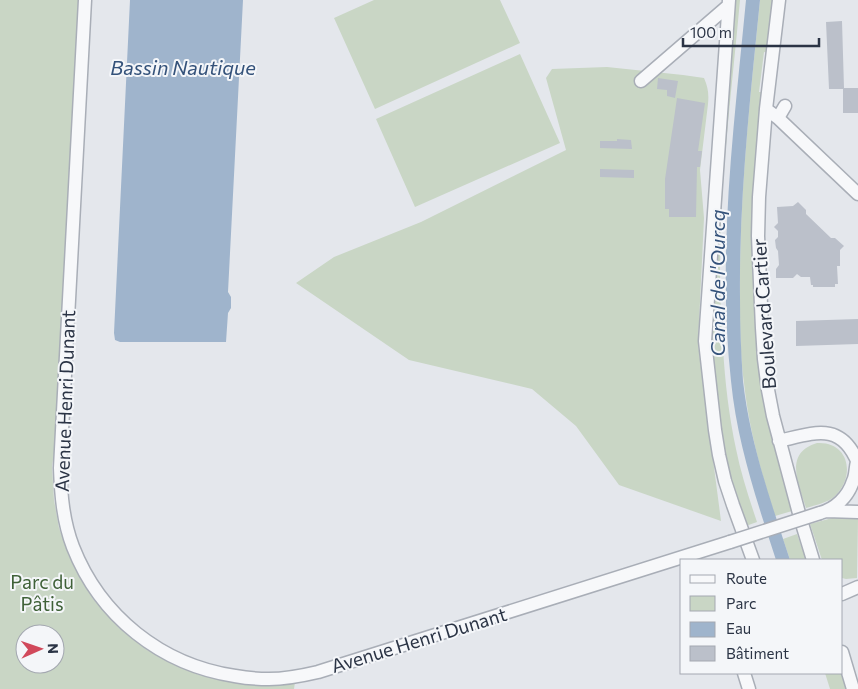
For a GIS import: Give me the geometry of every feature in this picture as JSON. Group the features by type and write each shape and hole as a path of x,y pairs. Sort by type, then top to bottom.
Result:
{"street":[{"name":"Avenue Henri Dunant","path":"85,0 61,440 60,494 66,525 80,564 102,600 133,631 147,641 170,656 196,667 225,674 267,679 300,676 318,672 827,510"},
{"name":"Boulevard Cartier","path":"779,0 766,109 759,197 759,278 768,390 779,441 813,559"},
{"path":"641,81 728,3"},
{"path":"728,3 705,341 719,455 725,481 753,559"},
{"path":"778,118 785,106"},
{"path":"766,109 778,118 789,134 858,194"},
{"path":"779,441 826,433 841,438 850,446 858,462 854,470 853,482 848,492 827,510"},
{"path":"827,510 857,511"},
{"path":"843,594 858,587"},
{"path":"843,655 853,689"},
{"path":"744,674 749,689"}],"green space":[{"name":"Parc du Pâtis","path":"0,0 79,0 56,440 52,466 54,500 59,528 69,556 93,599 119,628 147,650 199,675 261,685 295,682 294,689 0,689"},
{"path":"374,0 500,0 520,43 375,109 334,18"},
{"path":"733,0 740,0 724,168 720,288 724,361 731,424 740,468 757,522 743,527 726,475 710,332"},
{"path":"760,0 774,0 768,53 764,52 759,92 763,92 759,128 772,436 792,511 775,516 752,434 746,400 740,340 740,259 743,185"},
{"path":"520,54 560,143 415,207 376,119"},
{"path":"607,67 704,78 707,88 708,104 700,170 704,218 698,344 721,521 619,485 576,426 532,389 409,360 296,283 334,257 421,222 566,150 546,78 552,69"},
{"path":"817,443 828,444 842,454 846,461 846,479 842,488 835,496 821,504 806,508 797,480 797,462 800,454 806,448"},
{"path":"836,517 858,519 857,578 843,578 843,559 822,559 810,524"},
{"path":"797,534 806,559 790,559 783,539"},
{"path":"825,674 842,674 848,689 830,689"}],"water":[{"name":"Bassin Nautique","path":"130,0 243,0 228,292 231,297 231,308 228,313 226,342 120,342 115,340"},
{"path":"746,0 760,0 741,223 741,350 746,404 756,450 790,559 776,559 749,472 734,404 727,333 726,286 726,238 732,142"}],"building":[{"path":"842,21 844,88 858,88 858,113 843,113 843,89 829,89 826,22"},
{"path":"658,78 678,81 675,98 667,96 667,90 657,89"},
{"path":"677,98 705,103 698,151 702,151 700,167 697,167 696,217 669,217 669,209 665,209 665,179"},
{"path":"617,139 631,140 632,149 600,148 600,141 617,141"},
{"path":"600,169 634,170 634,178 600,177"},
{"path":"798,202 806,210 806,214 831,238 835,238 844,246 840,250 840,266 837,266 838,284 835,284 835,287 813,287 810,277 801,277 797,274 793,278 776,278 776,269 779,265 775,240 778,237 778,231 774,227 778,223 777,207 793,206"},
{"path":"858,319 858,344 796,346 796,321"}],"water label":[{"name":"Canal de l'Ourcq","path":"718,283"}]}
